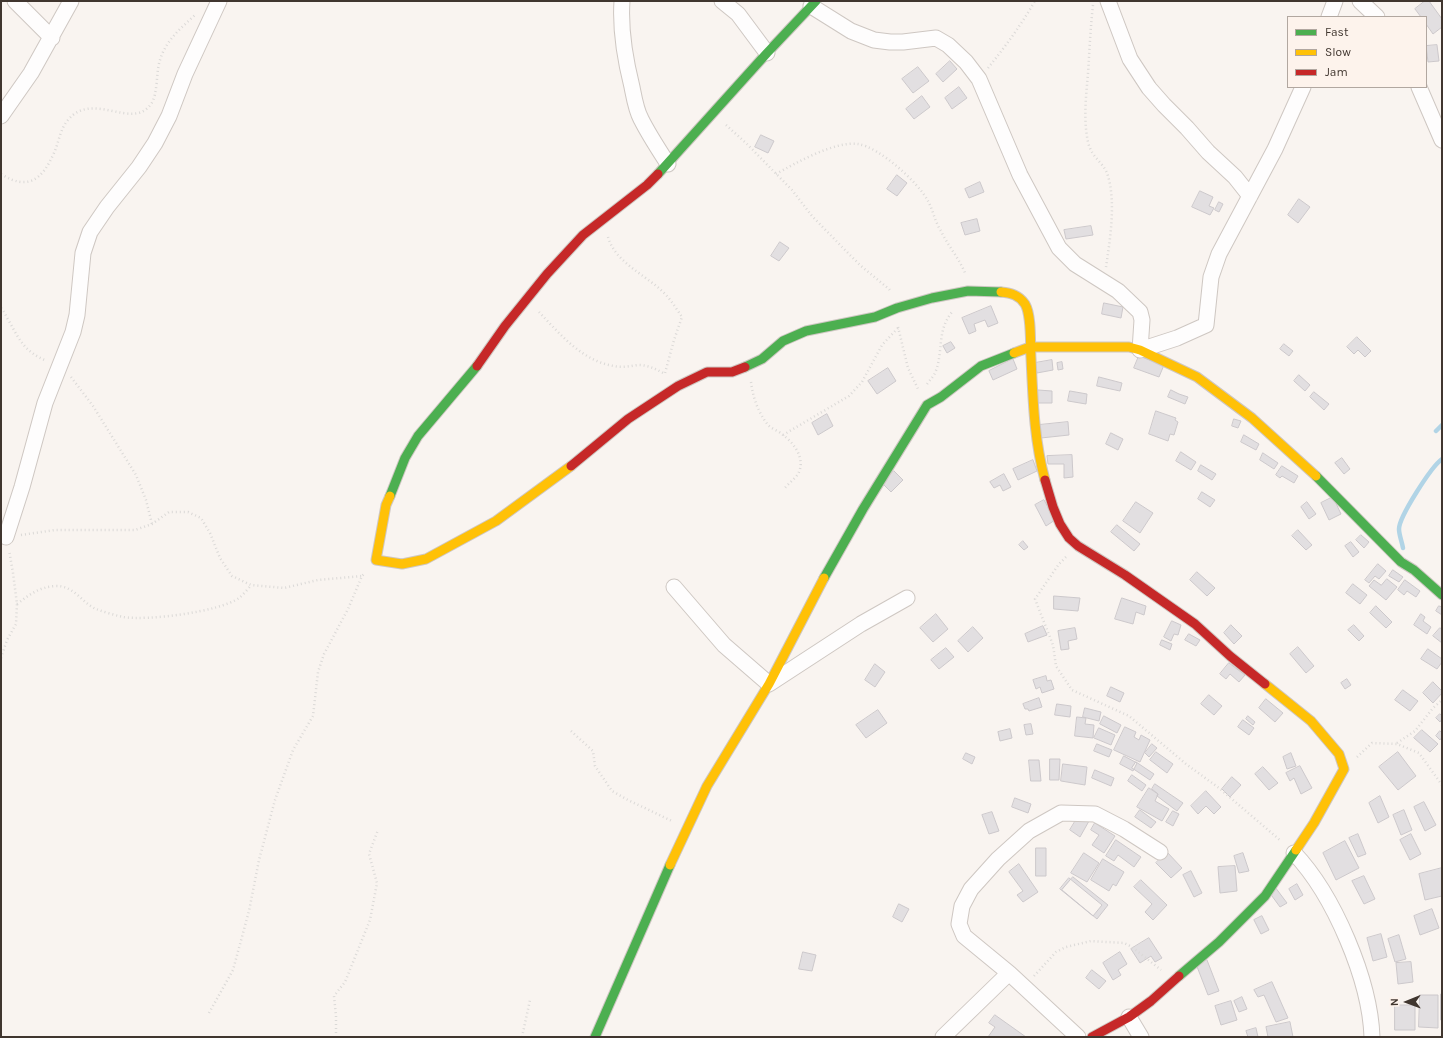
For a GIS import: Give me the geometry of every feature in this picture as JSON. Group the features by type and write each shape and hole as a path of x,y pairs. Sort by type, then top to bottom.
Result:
{"street":[{"path":"16,1 52,38"},
{"path":"1,116 31,73 52,38 71,1"},
{"path":"6,537 22,487 41,414 73,332 78,315 83,253 90,232 107,207 139,167 155,143 169,116 185,74 219,1"},
{"path":"622,1 622,27 627,64 640,118 668,164"},
{"path":"722,1 738,14 767,53"},
{"path":"1108,1 1130,59 1149,88 1208,152 1235,177 1250,196"},
{"path":"1329,16 1335,1"},
{"path":"1360,1 1376,16"},
{"path":"1092,1037 1129,1017 1151,1001 1219,942 1265,896 1314,823 1344,769 1339,754 1311,721 1230,656 1196,624 1125,575 1078,546 1069,538 1060,524 1053,507 1039,458 1035,428 1030,323 1025,304 1015,294 993,291 968,292 932,298 897,308 875,317 806,331 783,341 762,359 749,365 732,372 707,372 678,386 628,419 593,446 566,470 496,521 426,559 402,564 376,560 386,505 405,458 418,436 483,359 505,326 546,274 583,235 647,185 668,164 813,3 830,19 851,31 874,40 903,42 936,38 948,45 966,62 979,79 1020,175 1059,248 1075,264 1118,291 1140,312 1142,320 1140,350"},
{"path":"1140,350 1177,338 1206,325 1212,277 1220,254 1275,149 1303,88"},
{"path":"1419,88 1442,140"},
{"path":"595,1037 610,999 664,877 707,786 769,684 820,584 859,516 928,405 941,397 981,366 1030,347 1130,347 1140,350 1197,377 1252,418 1286,448 1401,562 1414,570 1442,595"},
{"path":"674,586 724,645 769,684"},
{"path":"769,684 861,624 907,598"},
{"path":"1078,1037 1009,973 964,936 959,924 962,906 971,889 998,859 1029,831 1061,813 1095,814 1124,828 1160,852"},
{"path":"1294,853 1308,867 1320,884 1346,936 1360,973 1369,1005 1372,1022 1372,1037"},
{"path":"943,1037 1009,973"},
{"path":"1129,1017 1141,1037"}],"path":[{"path":"979,79 1003,50 1035,1"},
{"path":"1094,1 1090,34 1086,117 1088,141 1091,153 1104,167 1108,176 1110,192 1111,216 1103,281"},
{"path":"1,174 17,182 29,183 43,173 54,153 61,133 68,120 82,109 96,108 136,114 144,112 153,103 160,60 167,42 199,12"},
{"path":"714,114 746,143 792,190 812,216 844,250 889,289 895,298 898,328 908,368 928,405"},
{"path":"776,174 803,159 844,145 858,144 880,153 903,173 927,199 940,231 965,272 968,282 968,292"},
{"path":"607,216 607,234 611,246 618,256 665,294 682,317 664,373"},
{"path":"527,299 573,346 592,360 613,366 626,367 639,365 653,368 664,373 678,386"},
{"path":"1,308 16,335 27,350 37,357 60,364 93,406 136,475 146,500 152,524"},
{"path":"918,389 927,384 934,374 938,361 942,328 954,310"},
{"path":"783,435 849,396 862,382 882,345 898,328"},
{"path":"749,365 753,392 759,412 770,426 783,435 796,448 802,462 799,473 785,488"},
{"path":"1,658 7,640 16,624 17,604 6,537 55,530 135,530 152,524 170,512 188,512 201,518 210,533 220,558 232,576 251,585 284,588 318,580 362,576"},
{"path":"1078,546 1059,564 1035,599 1053,645 1056,666 1072,690 1129,716 1186,764 1219,788 1294,853"},
{"path":"209,1013 232,970 249,911 259,860 275,800 293,750 313,716 318,672 324,654 348,609 362,576 376,560"},
{"path":"17,604 38,589 55,586 66,587 95,608 122,617 146,618 216,608 239,598 251,585"},
{"path":"1396,744 1415,731 1442,700"},
{"path":"571,731 593,751 596,766 612,791 687,828"},
{"path":"1344,769 1372,743 1396,744 1419,753 1442,785"},
{"path":"336,1037 334,996 345,982 370,920 377,883 369,854 378,830"},
{"path":"1025,988 1037,971 1056,952 1066,947 1091,941 1124,943 1132,947 1175,980"},
{"path":"522,1037 530,1000"}],"building":[{"path":"1425,1 1429,1 1442,19 1442,27 1433,34 1427,25 1427,16 1420,16 1415,9"},
{"path":"1437,45 1439,61 1428,62 1427,46"},
{"path":"950,61 957,69 943,82 936,74"},
{"path":"918,67 929,81 913,93 902,79"},
{"path":"959,87 967,98 952,109 945,98"},
{"path":"922,96 930,107 914,119 906,109"},
{"path":"761,135 774,141 768,153 755,147"},
{"path":"897,175 907,183 897,196 887,189"},
{"path":"980,182 984,192 969,198 965,189"},
{"path":"1200,191 1213,197 1209,206 1214,208 1210,215 1192,207"},
{"path":"1299,199 1310,207 1298,223 1288,215"},
{"path":"1219,202 1223,204 1219,212 1215,210"},
{"path":"977,219 980,231 965,235 961,223"},
{"path":"1091,226 1093,235 1066,239 1064,230"},
{"path":"780,242 789,248 779,261 771,256"},
{"path":"1104,303 1123,307 1121,318 1102,314"},
{"path":"991,306 998,323 988,327 985,320 974,324 976,331 969,334 962,318"},
{"path":"1357,337 1371,351 1365,357 1358,350 1354,354 1347,347"},
{"path":"951,342 955,348 947,353 943,346"},
{"path":"1284,344 1293,351 1289,356 1280,349"},
{"path":"1139,356 1164,365 1159,377 1134,368"},
{"path":"1013,359 1017,369 993,380 989,371"},
{"path":"1052,360 1053,370 1037,373 1035,363"},
{"path":"1062,362 1063,369 1058,370 1057,363"},
{"path":"888,368 896,381 877,394 868,381"},
{"path":"1299,375 1310,385 1305,391 1294,381"},
{"path":"1099,377 1122,383 1120,391 1097,386"},
{"path":"1038,390 1052,391 1052,403 1038,403"},
{"path":"1171,390 1188,397 1185,404 1168,397"},
{"path":"1070,391 1087,394 1086,404 1068,401"},
{"path":"1314,392 1329,404 1324,410 1310,397"},
{"path":"1156,411 1176,418 1175,420 1178,422 1174,435 1170,434 1168,441 1149,434"},
{"path":"827,414 833,426 818,435 812,423"},
{"path":"1234,419 1241,421 1238,428 1232,426"},
{"path":"1068,422 1069,435 1041,438 1039,425"},
{"path":"1111,433 1123,439 1118,450 1106,444"},
{"path":"1244,435 1259,444 1256,450 1241,442"},
{"path":"1181,452 1196,462 1191,470 1176,461"},
{"path":"1263,453 1278,463 1274,469 1260,460"},
{"path":"1072,455 1073,477 1064,478 1064,464 1048,464 1047,456"},
{"path":"1342,458 1350,469 1344,474 1335,463"},
{"path":"1033,460 1037,471 1018,480 1013,469"},
{"path":"1201,465 1216,474 1212,480 1198,471"},
{"path":"1282,466 1298,476 1294,483 1282,476 1280,478 1276,475"},
{"path":"894,471 903,480 891,492 882,483"},
{"path":"1004,474 1011,487 1003,491 1000,485 994,488 990,482"},
{"path":"1202,492 1215,500 1210,507 1198,499"},
{"path":"1333,497 1341,514 1329,520 1321,503"},
{"path":"1044,500 1055,520 1046,526 1035,505"},
{"path":"1136,502 1153,513 1140,533 1123,521"},
{"path":"1307,502 1316,514 1309,519 1301,507"},
{"path":"1117,525 1140,544 1134,551 1111,532"},
{"path":"1298,530 1312,545 1306,550 1292,536"},
{"path":"1361,535 1369,542 1364,548 1356,540"},
{"path":"1023,541 1028,547 1024,550 1019,545"},
{"path":"1351,542 1359,552 1353,557 1345,546"},
{"path":"1378,564 1386,571 1379,579 1375,576 1369,583 1365,580"},
{"path":"1393,570 1403,577 1399,582 1389,576"},
{"path":"1197,572 1215,588 1207,596 1190,580"},
{"path":"1387,579 1397,587 1386,600 1369,586 1374,580 1381,585"},
{"path":"1405,580 1420,591 1416,597 1407,591 1404,595 1398,590"},
{"path":"1353,584 1367,595 1360,604 1346,593"},
{"path":"1054,596 1080,598 1078,611 1054,609"},
{"path":"1122,598 1146,606 1144,615 1136,612 1133,624 1115,619"},
{"path":"1376,606 1392,622 1386,628 1370,613"},
{"path":"1439,606 1442,607 1442,615 1436,611"},
{"path":"936,614 948,629 933,642 920,628"},
{"path":"1421,614 1425,617 1423,621 1431,627 1427,634 1414,625"},
{"path":"1172,621 1181,625 1178,635 1174,634 1171,641 1164,637"},
{"path":"1231,625 1242,636 1234,644 1224,633"},
{"path":"1354,625 1364,636 1359,641 1348,630"},
{"path":"1043,626 1047,635 1028,642 1025,634"},
{"path":"973,627 983,638 968,652 958,641"},
{"path":"1075,628 1077,639 1068,641 1069,649 1061,650 1058,631"},
{"path":"1440,628 1442,629 1442,643 1433,636"},
{"path":"1189,634 1200,640 1196,646 1185,640"},
{"path":"1162,640 1172,644 1170,650 1160,645"},
{"path":"1298,647 1314,666 1306,673 1290,654"},
{"path":"946,648 954,657 939,669 931,660"},
{"path":"1428,649 1442,659 1442,662 1437,669 1421,659"},
{"path":"1229,663 1245,675 1239,682 1230,674 1226,679 1220,674"},
{"path":"875,664 885,672 875,687 865,680"},
{"path":"1046,676 1047,681 1051,680 1054,689 1042,693 1040,687 1036,689 1033,680"},
{"path":"1347,679 1351,685 1345,689 1341,683"},
{"path":"1433,682 1442,691 1442,693 1433,703 1423,693"},
{"path":"1111,687 1124,693 1120,702 1107,696"},
{"path":"1403,690 1418,701 1410,711 1395,700"},
{"path":"1209,695 1222,706 1214,715 1201,704"},
{"path":"1039,698 1042,707 1029,711 1028,709 1025,709 1023,704"},
{"path":"1266,699 1283,713 1275,722 1259,708"},
{"path":"1057,704 1071,706 1070,717 1055,715"},
{"path":"1085,708 1101,712 1099,721 1083,717"},
{"path":"878,710 887,723 866,738 856,725"},
{"path":"1440,714 1442,719 1440,722 1436,718"},
{"path":"1104,716 1121,725 1117,733 1100,724"},
{"path":"1248,716 1255,722 1253,725 1246,719"},
{"path":"1077,717 1086,718 1085,724 1094,725 1093,738 1075,736"},
{"path":"1243,720 1254,728 1249,735 1238,727"},
{"path":"1031,724 1033,734 1026,735 1024,725"},
{"path":"1125,727 1136,732 1134,737 1139,740 1141,735 1150,740 1140,762 1114,750"},
{"path":"1099,728 1115,735 1111,745 1094,738"},
{"path":"1010,729 1012,738 1000,741 998,732"},
{"path":"1422,730 1438,744 1430,752 1414,738"},
{"path":"1440,731 1442,733 1442,737 1440,740 1436,736"},
{"path":"1097,744 1112,750 1109,757 1094,751"},
{"path":"1152,744 1157,748 1149,757 1145,753"},
{"path":"1156,752 1173,764 1167,773 1150,760"},
{"path":"1398,752 1416,776 1398,790 1379,767"},
{"path":"966,753 975,757 972,764 963,759"},
{"path":"1291,753 1296,766 1287,769 1283,757"},
{"path":"1124,756 1137,763 1133,771 1120,764"},
{"path":"1050,759 1060,759 1059,780 1050,780"},
{"path":"1029,760 1039,760 1041,781 1031,781"},
{"path":"1136,762 1154,774 1150,780 1132,768"},
{"path":"1063,764 1087,767 1085,785 1061,781"},
{"path":"1300,766 1312,788 1301,794 1294,778 1290,781 1286,773"},
{"path":"1263,767 1278,783 1269,790 1255,774"},
{"path":"1095,770 1114,778 1111,786 1092,778"},
{"path":"1132,775 1146,785 1142,791 1128,781"},
{"path":"1232,777 1241,785 1230,797 1222,789"},
{"path":"1155,784 1183,803 1177,811 1157,796 1158,794 1152,789"},
{"path":"1149,788 1158,794 1155,801 1169,809 1162,821 1137,807"},
{"path":"1206,791 1221,807 1214,814 1206,806 1198,814 1191,806"},
{"path":"1380,796 1389,817 1378,823 1369,803"},
{"path":"1015,798 1031,804 1028,813 1012,807"},
{"path":"1424,802 1436,825 1425,831 1414,807"},
{"path":"1140,810 1156,822 1151,828 1135,817"},
{"path":"1404,810 1412,830 1401,835 1393,815"},
{"path":"1173,811 1179,814 1173,826 1166,822"},
{"path":"992,812 999,831 989,834 982,815"},
{"path":"1079,815 1089,821 1080,837 1070,830"},
{"path":"1095,823 1115,836 1104,853 1092,845 1099,835 1091,830"},
{"path":"1358,834 1366,854 1358,857 1349,838"},
{"path":"1411,834 1421,854 1410,860 1400,840"},
{"path":"1116,840 1141,857 1134,867 1118,855 1114,861 1106,856"},
{"path":"1345,841 1359,868 1336,880 1323,853"},
{"path":"1036,848 1046,848 1046,876 1036,876"},
{"path":"1167,852 1182,868 1171,878 1156,863"},
{"path":"1084,853 1099,863 1087,882 1071,873"},
{"path":"1243,853 1249,871 1239,873 1234,856"},
{"path":"1103,859 1124,872 1116,886 1113,884 1109,891 1091,880"},
{"path":"1019,864 1038,892 1023,902 1017,895 1023,891 1009,872"},
{"path":"1235,866 1237,891 1220,893 1218,867"},
{"path":"1442,868 1442,896 1425,900 1419,874"},
{"path":"1191,871 1202,893 1194,897 1183,875"},
{"path":"1364,876 1375,899 1364,904 1352,881"},
{"path":"1073,877 1108,905 1097,919 1062,890"},
{"path":"1069,878 1102,905 1093,916 1060,889"},
{"path":"1141,880 1167,905 1153,920 1145,912 1152,904 1134,887"},
{"path":"1297,884 1303,895 1295,900 1289,889"},
{"path":"1275,887 1287,903 1280,907 1269,892"},
{"path":"899,904 909,909 902,922 893,917"},
{"path":"1432,909 1439,928 1420,935 1414,916"},
{"path":"1262,916 1269,930 1261,934 1254,920"},
{"path":"1381,934 1387,957 1373,961 1367,938"},
{"path":"1399,935 1406,959 1395,962 1388,939"},
{"path":"1149,938 1162,958 1155,962 1151,956 1140,963 1131,949"},
{"path":"803,952 816,955 812,971 799,969"},
{"path":"1120,952 1127,964 1118,970 1121,975 1113,980 1103,963"},
{"path":"1207,960 1219,991 1208,995 1196,964"},
{"path":"1411,962 1413,982 1398,984 1396,963"},
{"path":"1092,970 1106,981 1099,989 1086,978"},
{"path":"1272,982 1288,1018 1276,1022 1264,995 1258,997 1254,990"},
{"path":"1442,994 1442,1020 1441,1020"},
{"path":"1420,995 1438,995 1438,1028 1419,1027"},
{"path":"1242,997 1247,1009 1239,1012 1234,1001"},
{"path":"1231,1001 1237,1020 1221,1025 1215,1006"},
{"path":"1395,1005 1415,1005 1415,1030 1395,1030"},
{"path":"995,1015 1026,1037 988,1037 995,1027 989,1023"},
{"path":"1290,1022 1293,1037 1268,1037 1266,1027"},
{"path":"1256,1028 1258,1037 1248,1037 1246,1031"}],"waterway":[{"path":"1436,431 1442,425"},
{"path":"1403,548 1399,534 1400,523 1424,482 1442,459"}],"traffic: fast":[{"path":"658,174 816,1"},
{"path":"745,367 762,359 783,341 806,331 875,317 897,308 932,298 968,291 1001,292"},
{"path":"824,578 863,509 927,405 941,397 981,366 1014,353"},
{"path":"390,496 405,458 418,436 477,366"},
{"path":"1316,476 1401,562 1414,570 1442,595"},
{"path":"1179,976 1219,942 1265,896 1296,850"},
{"path":"595,1037 670,865"}],"traffic: slow":[{"path":"1001,292 1020,298 1025,304 1029,316 1038,450 1045,480"},
{"path":"1014,353 1030,347 1129,347 1140,350 1197,377 1252,418 1316,476"},
{"path":"390,496 386,505 376,560 402,564 426,559 496,521 571,466"},
{"path":"670,865 707,786 769,684 824,578"},
{"path":"1265,684 1311,721 1339,754 1344,769 1314,823 1296,850"}],"traffic: jam":[{"path":"477,366 505,326 547,274 583,235 647,185 658,174"},
{"path":"571,466 628,419 678,386 707,372 732,372 745,367"},
{"path":"1045,480 1060,524 1069,538 1078,546 1125,575 1195,624 1230,656 1265,684"},
{"path":"1092,1037 1129,1017 1151,1001 1179,976"}]}
